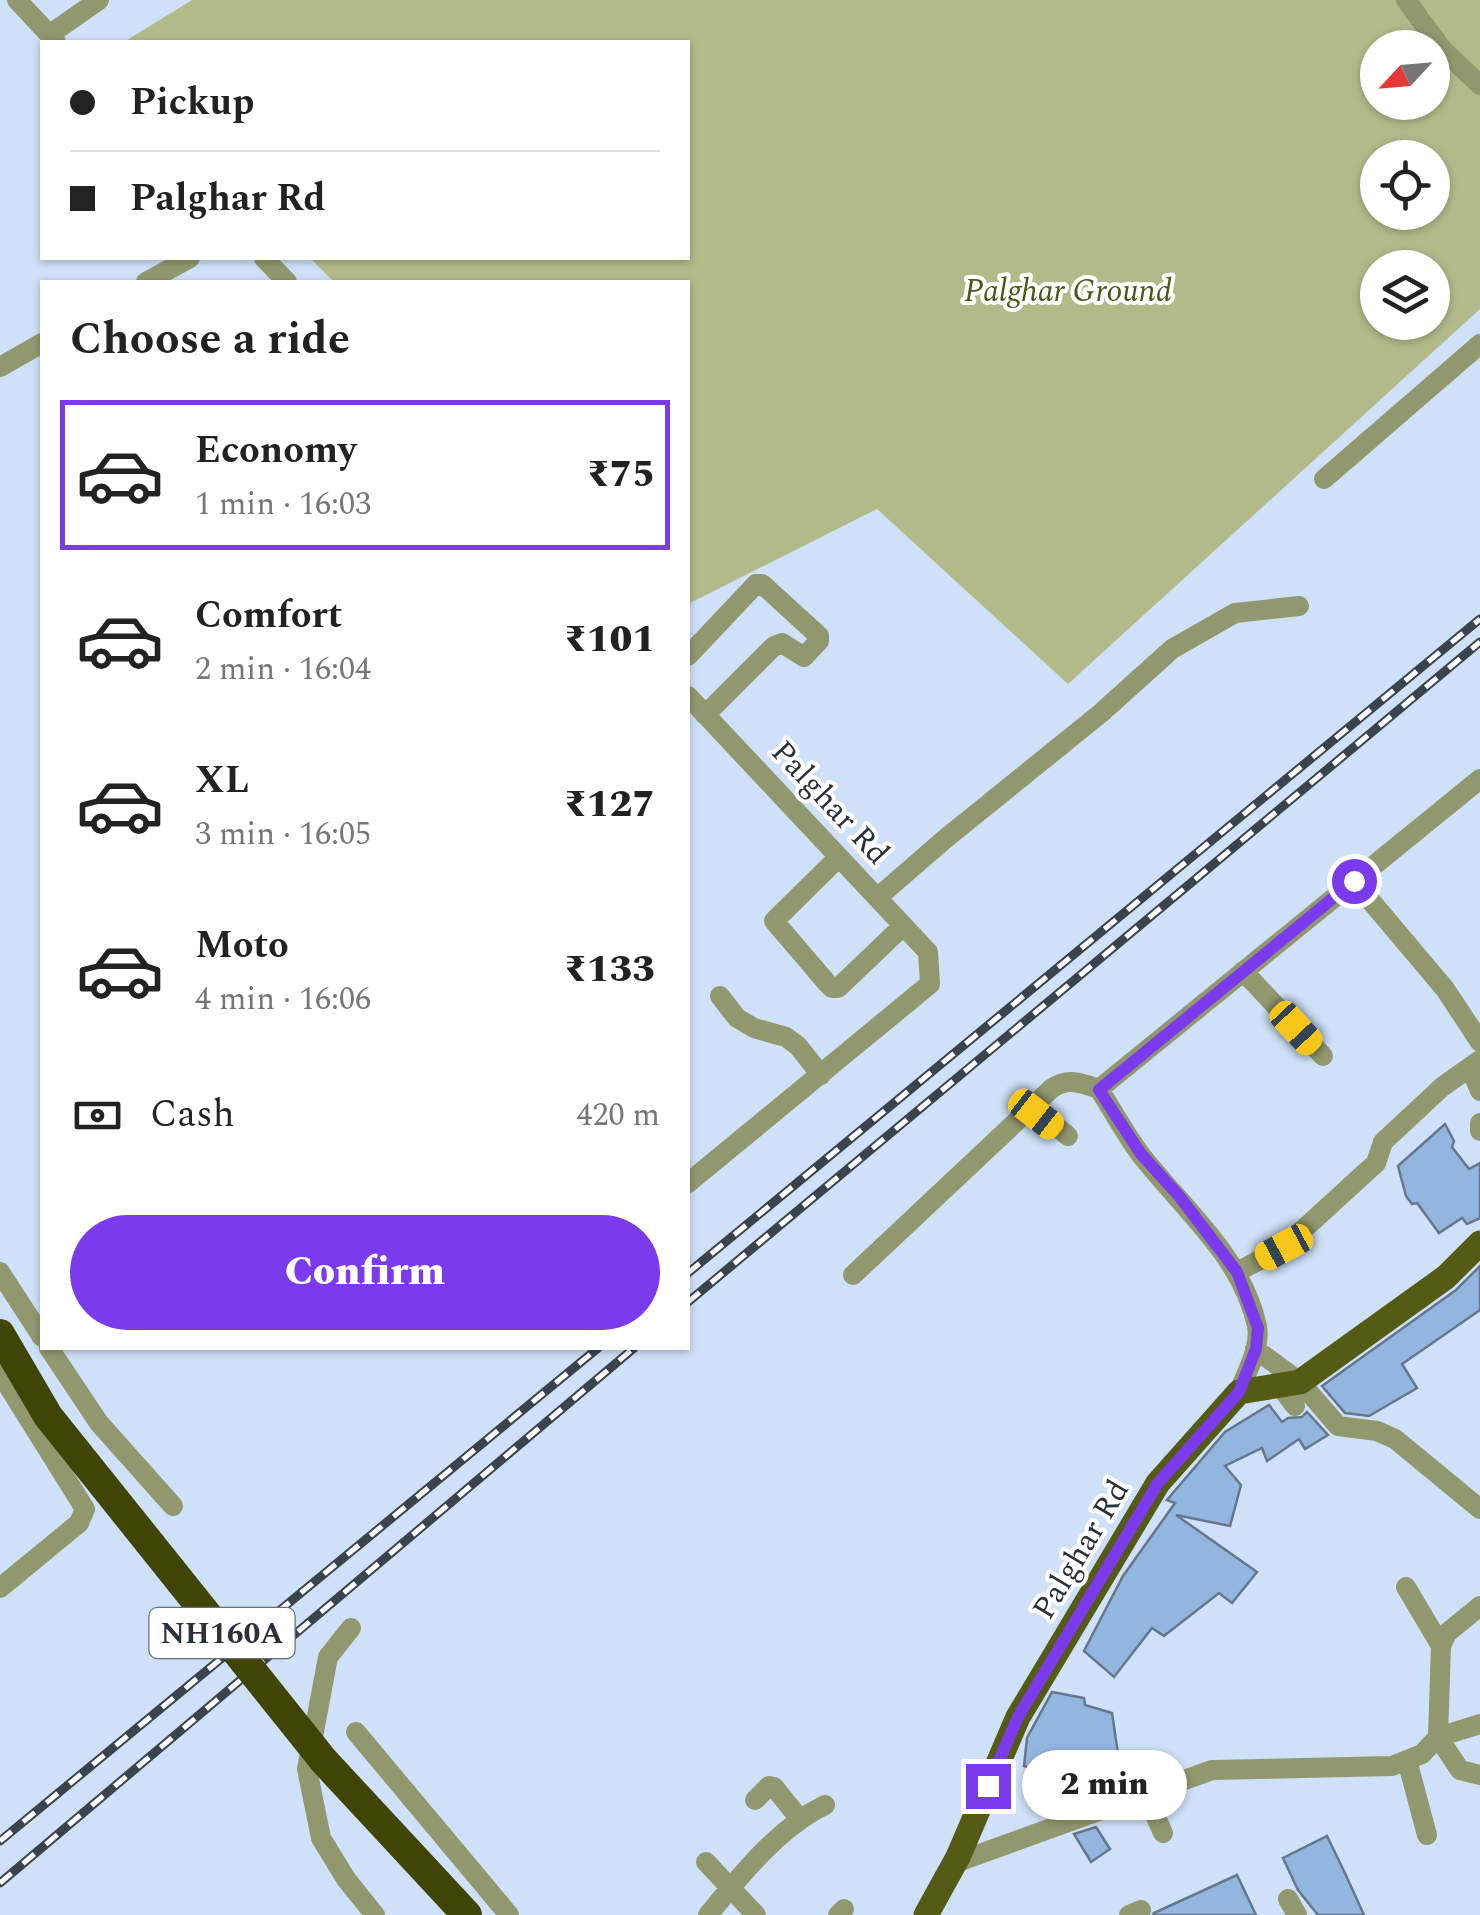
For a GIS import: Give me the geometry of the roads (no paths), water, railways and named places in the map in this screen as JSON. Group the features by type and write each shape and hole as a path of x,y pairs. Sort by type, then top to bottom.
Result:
{"highway":[{"name":"NH160A","path":"0,1334 48,1416 324,1761 467,1915"}],"main road":[{"path":"1239,1392 1291,1391 1446,1277 1480,1243"},
{"name":"Palghar Rd","path":"926,1915 955,1863 1018,1717 1158,1483 1239,1392"}],"street":[{"path":"17,0 53,39 99,0"},
{"path":"1406,0 1442,49 1480,85"},
{"path":"150,280 186,260"},
{"path":"266,260 286,280"},
{"path":"0,367 40,344"},
{"path":"1324,479 1480,344"},
{"path":"690,654 756,584 762,584 819,636 819,642 804,657 782,643 774,646 705,715"},
{"path":"877,898 1101,713 1172,649 1235,613 1298,606"},
{"name":"Palghar Rd","path":"690,698 928,952 930,984 821,1075"},
{"path":"1099,1090 1480,779"},
{"path":"839,858 774,921 827,983 838,988 903,926"},
{"path":"1354,881 1445,988 1480,1042"},
{"path":"1243,971 1323,1056"},
{"path":"690,1181 821,1075 798,1046 786,1037 754,1028 738,1018 720,996"},
{"path":"1237,1272 1284,1247 1376,1162 1384,1142 1475,1063 1480,1091"},
{"path":"853,1275 1059,1084 1075,1081 1099,1090 1141,1154 1237,1272 1258,1328 1256,1349 1291,1391 1338,1426 1377,1431 1395,1439 1480,1510"},
{"path":"1032,1108 1068,1136"},
{"path":"1480,1123 1480,1130"},
{"path":"0,1272 40,1334"},
{"name":"Palghar Rd","path":"1239,1392 1256,1349"},
{"path":"50,1350 99,1422 173,1506"},
{"path":"0,1373 84,1509 79,1523 0,1588"},
{"path":"1406,1587 1441,1646"},
{"path":"1480,1606 1448,1633 1441,1646 1438,1736 1460,1770 1480,1775"},
{"path":"350,1628 328,1657 307,1769 321,1838 376,1915"},
{"path":"955,1863 1212,1770 1392,1766 1422,1754 1438,1736 1480,1724"},
{"path":"356,1732 509,1915"},
{"path":"1407,1760 1427,1834"},
{"path":"755,1800 774,1786 799,1818"},
{"path":"1145,1792 1162,1833"},
{"path":"708,1915 799,1818 825,1805"},
{"path":"706,1862 756,1915"}],"railway":[{"path":"690,1271 1480,619"},
{"path":"690,1300 1480,642"},
{"path":"0,1841 596,1350"},
{"path":"0,1883 632,1350"}],"park label":[{"name":"Palghar Ground","path":"1068,290"}]}
